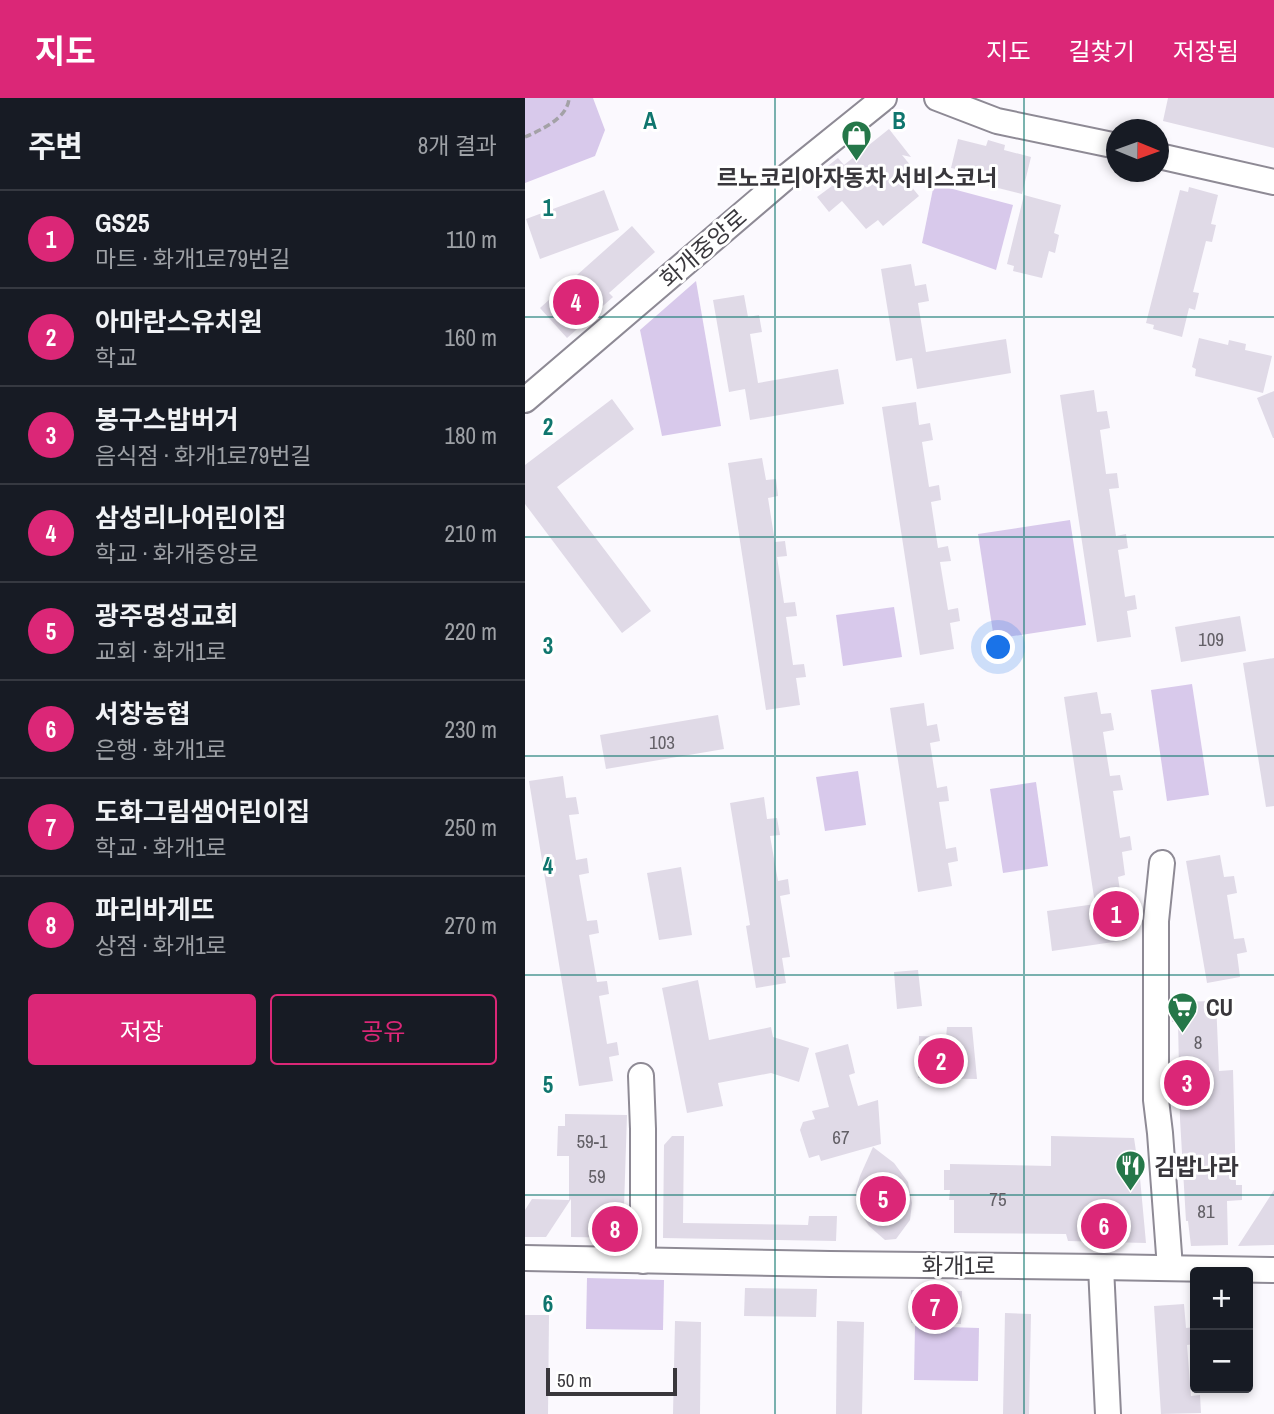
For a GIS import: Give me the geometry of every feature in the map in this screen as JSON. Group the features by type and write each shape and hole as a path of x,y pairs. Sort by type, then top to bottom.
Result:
{"street":[{"name":"화개중앙로","path":"525,400 786,177 884,98"},
{"path":"937,98 997,121 1106,144"},
{"path":"1169,158 1274,182"},
{"path":"1162,863 1156,921 1156,1100 1170,1268"},
{"path":"641,1076 643,1261"},
{"name":"화개1로","path":"525,1258 1274,1270"},
{"path":"1101,1266 1108,1414"}],"path":[{"path":"525,138 551,125 569,103 569,98"}],"shaded area":[{"path":"525,98 593,98 605,130 595,156 525,183"},
{"path":"934,184 1013,205 996,270 922,243"},
{"path":"696,281 721,426 662,436 640,330"},
{"path":"1070,520 1086,625 994,639 978,534"},
{"path":"894,607 902,657 843,666 836,615"},
{"path":"1192,684 1209,795 1167,801 1151,690"},
{"path":"858,771 866,825 825,831 816,777"},
{"path":"1036,782 1048,866 1003,873 990,789"},
{"path":"587,1278 664,1280 663,1330 586,1329"},
{"path":"915,1326 979,1328 978,1381 914,1380"}],"building":[{"path":"1168,98 1274,98 1274,148 1169,122 1169,119 1163,119"},
{"path":"889,129 911,157 902,155 920,177 910,185 919,196 883,226 878,220 866,229 842,201 829,212 817,197 832,186 820,172 838,158 844,165"},
{"path":"958,139 986,146 988,140 1005,145 1004,150 1031,157 1022,194 954,177 956,169 951,168"},
{"path":"1189,187 1218,195 1211,224 1216,225 1212,242 1206,241 1193,292 1199,293 1195,310 1189,308 1182,337 1153,329 1154,325 1146,323 1180,190 1188,192"},
{"path":"604,190 619,230 540,259 526,219"},
{"path":"1024,195 1061,205 1054,233 1059,235 1055,253 1049,251 1042,278 1013,271 1014,266 1007,264"},
{"path":"632,226 655,252 609,293 613,297 567,338 540,308"},
{"path":"911,264 915,286 926,284 929,301 918,303 926,352 1006,339 1011,373 917,389 912,358 896,361 881,269"},
{"path":"744,295 748,317 759,315 762,332 750,334 758,383 838,369 844,404 750,420 745,389 729,392 713,300"},
{"path":"1199,338 1228,345 1229,340 1246,344 1245,350 1272,356 1263,393 1195,376 1196,369 1192,367"},
{"path":"1094,390 1097,412 1107,411 1110,428 1100,430 1106,474 1117,473 1119,488 1109,489 1116,536 1126,534 1128,548 1118,550 1125,597 1135,595 1137,609 1127,611 1131,637 1097,642 1060,395"},
{"path":"1274,391 1274,438 1273,438 1257,398"},
{"path":"612,399 634,429 557,487 651,611 622,633 525,504 525,465"},
{"path":"916,402 919,425 930,423 933,440 922,442 929,487 939,485 941,500 931,502 938,548 948,546 951,561 940,562 948,610 958,608 960,621 950,623 954,649 920,655 882,407"},
{"path":"762,458 766,480 776,479 778,496 768,498 775,542 785,541 787,556 777,557 784,603 795,602 797,616 786,617 793,665 804,664 806,677 796,678 800,705 766,710 728,463"},
{"path":"1240,616 1246,651 1181,662 1175,627"},
{"path":"1274,658 1274,806 1266,807 1243,663"},
{"path":"1097,692 1101,714 1111,713 1114,730 1103,732 1110,776 1120,775 1123,790 1113,791 1120,838 1130,836 1132,850 1122,852 1125,875 1118,877 1127,940 1052,951 1047,911 1095,904 1064,697"},
{"path":"924,703 927,726 937,724 940,741 930,743 937,788 947,786 949,801 939,802 946,849 956,847 958,861 948,863 952,886 918,892 890,708"},
{"path":"718,715 724,749 606,769 600,735"},
{"path":"563,776 566,798 576,797 579,814 569,815 576,860 587,858 589,873 579,875 587,921 597,920 599,933 589,935 597,982 607,981 609,994 599,996 607,1044 617,1042 619,1055 609,1057 613,1081 579,1086 529,781"},
{"path":"764,797 767,819 777,818 780,835 770,836 778,881 788,879 790,894 780,896 790,957 782,958 786,983 756,988 746,926 750,925 730,803"},
{"path":"1220,855 1224,877 1234,876 1237,893 1227,895 1234,939 1244,938 1247,952 1237,954 1240,977 1207,983 1186,861"},
{"path":"681,867 692,935 659,940 647,873"},
{"path":"918,970 922,1006 897,1009 894,972"},
{"path":"698,980 709,1040 771,1027 773,1037 809,1048 799,1082 771,1073 718,1083 723,1106 687,1113 662,988"},
{"path":"1216,1001 1219,1071 1233,1070 1236,1185 1242,1185 1242,1200 1227,1201 1228,1245 1191,1246 1186,1221 1180,1119 1178,1022 1172,1022 1171,1002"},
{"path":"947,1027 972,1027 977,1079 918,1078 919,1036 946,1037"},
{"path":"848,1044 855,1073 849,1075 858,1106 878,1100 881,1144 821,1161 819,1155 809,1158 800,1130 803,1122 815,1119 812,1111 829,1107 815,1053"},
{"path":"565,1114 627,1115 623,1238 571,1237 571,1199 546,1237 525,1237 525,1210 532,1199 569,1200 569,1156 557,1156 558,1126 565,1126"},
{"path":"672,1136 684,1136 683,1223 808,1225 809,1216 837,1216 836,1241 663,1238 664,1145"},
{"path":"1051,1136 1134,1138 1146,1243 1068,1241 1066,1234 954,1233 954,1200 949,1200 950,1190 944,1190 944,1170 950,1170 950,1164 1051,1166"},
{"path":"873,1147 894,1163 908,1182 912,1203 910,1220 896,1239 885,1240 869,1226 858,1210 856,1190"},
{"path":"1274,1190 1274,1245 1238,1246 1260,1212"},
{"path":"745,1288 817,1289 816,1317 744,1316"},
{"path":"911,1290 962,1291 961,1324 911,1323"},
{"path":"1184,1304 1186,1328 1190,1328 1190,1345 1187,1345 1190,1393 1191,1396 1200,1395 1201,1413 1161,1414 1154,1306"},
{"path":"1005,1313 1031,1314 1029,1414 1003,1414"},
{"path":"525,1315 549,1315 548,1414 525,1414"},
{"path":"675,1321 701,1322 700,1414 673,1414"},
{"path":"837,1321 864,1322 862,1414 836,1414"}],"place":[{"name":"르노코리아자동차 서비스코너","path":"857,163"},
{"name":"삼성리나어린이집","path":"576,302"},
{"name":"GS25","path":"1116,914"},
{"name":"CU","path":"1183,1034"},
{"name":"아마란스유치원","path":"941,1061"},
{"name":"봉구스밥버거","path":"1187,1083"},
{"name":"김밥나라","path":"1131,1193"},
{"name":"광주명성교회","path":"883,1199"},
{"name":"서창농협","path":"1104,1226"},
{"name":"파리바게뜨","path":"615,1229"},
{"name":"도화그림샘어린이집","path":"935,1307"}]}
